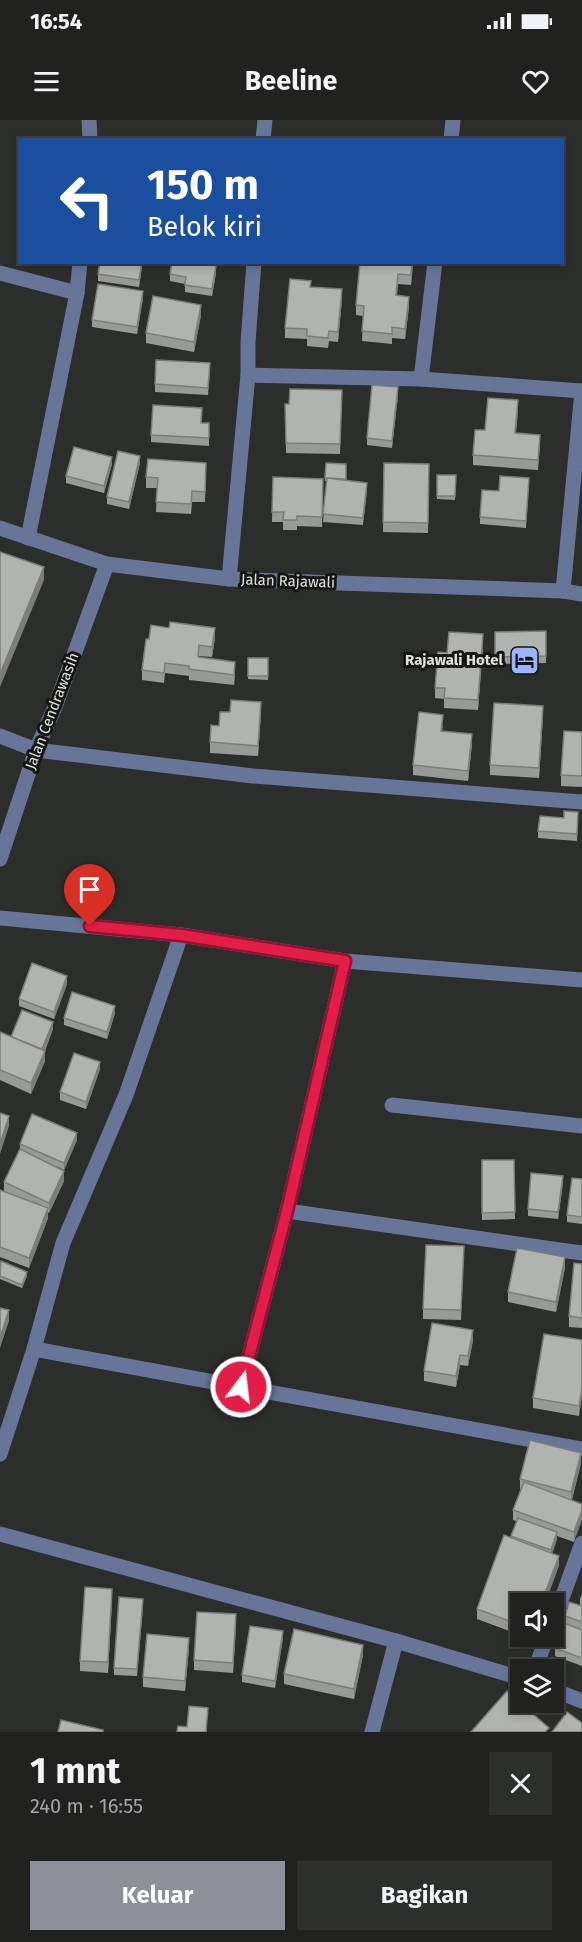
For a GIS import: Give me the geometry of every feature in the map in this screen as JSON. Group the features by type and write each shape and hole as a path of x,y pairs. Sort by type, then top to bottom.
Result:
{"street":[{"path":"89,120 90,138"},
{"path":"263,138 265,120"},
{"path":"451,138 453,120"},
{"path":"28,538 80,264"},
{"path":"229,579 248,375 254,264"},
{"path":"421,379 435,264"},
{"path":"0,273 76,293"},
{"path":"248,375 421,379 582,391 563,591"},
{"name":"Jalan Rajawali","path":"0,528 107,564 229,579 563,591 582,594"},
{"name":"Jalan Cendrawasih","path":"0,859 36,750 55,707 107,564"},
{"path":"0,736 36,750 253,776 582,802"},
{"path":"0,918 181,935 345,961 582,980"},
{"path":"0,1454 34,1349 63,1243 126,1095 181,935"},
{"path":"241,1387 287,1211 345,961"},
{"path":"392,1106 582,1126"},
{"path":"287,1211 582,1253"},
{"path":"34,1349 582,1449"},
{"path":"0,1534 396,1641 510,1675"},
{"path":"564,1593 582,1544"},
{"path":"372,1732 396,1641"},
{"path":"564,1694 582,1701"}],"building":[{"path":"100,264 142,264 139,280 98,274"},
{"path":"172,264 216,266 212,289 185,285 186,277 170,274"},
{"path":"360,264 412,264 411,275 398,274 396,295 409,297 405,329 392,327 392,334 362,331 364,306 356,305"},
{"path":"290,279 311,281 310,287 342,289 338,332 329,331 328,338 307,336 307,329 285,328"},
{"path":"98,284 143,291 137,327 92,320"},
{"path":"153,296 201,305 194,342 146,333"},
{"path":"156,360 210,363 208,388 155,384"},
{"path":"372,385 398,387 392,441 367,438"},
{"path":"290,389 342,390 340,444 286,443 285,404 289,404"},
{"path":"488,398 518,400 515,433 540,435 538,460 473,455 475,430 485,430"},
{"path":"153,405 202,408 201,423 209,423 209,438 151,435"},
{"path":"74,447 112,457 104,486 66,476"},
{"path":"118,451 140,456 129,502 107,497"},
{"path":"148,459 206,463 205,492 192,491 191,504 156,502 158,478 146,477"},
{"path":"326,463 346,464 346,479 325,478"},
{"path":"384,463 429,464 428,523 383,522"},
{"path":"437,475 456,475 455,496 437,496"},
{"path":"500,476 529,478 526,521 480,517 482,490 499,491"},
{"path":"273,477 323,479 322,517 297,516 297,520 283,520 284,512 272,512"},
{"path":"327,478 367,483 363,518 323,514"},
{"path":"0,552 44,567 0,674"},
{"path":"170,622 215,628 212,647 199,645 198,657 235,662 234,675 165,663 164,673 142,670 146,639 149,639 151,625 169,628"},
{"path":"546,631 546,656 495,657 495,632"},
{"path":"449,632 483,634 478,700 444,698 445,688 435,688 438,652 447,653"},
{"path":"248,658 268,658 268,676 248,676"},
{"path":"231,700 261,702 258,746 210,742 211,725 219,726 220,712 230,712"},
{"path":"494,703 543,706 539,768 490,765"},
{"path":"419,712 443,715 441,731 472,734 468,771 413,765"},
{"path":"564,731 582,732 582,776 561,775"},
{"path":"564,811 578,812 577,834 538,831 540,816 564,818"},
{"path":"32,963 67,976 54,1012 19,999"},
{"path":"72,992 115,1006 107,1032 64,1018"},
{"path":"22,1010 53,1022 42,1049 11,1037"},
{"path":"0,1032 45,1051 31,1083 0,1070"},
{"path":"74,1053 100,1062 86,1102 60,1092"},
{"path":"0,1113 9,1116 0,1144"},
{"path":"32,1114 77,1133 64,1163 20,1144"},
{"path":"20,1149 64,1171 49,1203 4,1182"},
{"path":"482,1160 514,1160 515,1212 482,1213"},
{"path":"531,1173 563,1176 558,1212 528,1209"},
{"path":"572,1178 582,1179 582,1217 567,1215"},
{"path":"0,1190 48,1208 29,1258 0,1247"},
{"path":"426,1245 464,1246 461,1310 423,1309"},
{"path":"517,1248 565,1257 556,1302 508,1292"},
{"path":"1,1261 27,1272 22,1285 0,1276"},
{"path":"574,1263 582,1264 582,1318 569,1316"},
{"path":"0,1308 9,1310 0,1338"},
{"path":"432,1323 473,1330 468,1356 460,1355 456,1376 424,1371"},
{"path":"544,1334 582,1340 582,1388 579,1406 533,1398"},
{"path":"530,1440 581,1453 571,1492 520,1479"},
{"path":"524,1482 582,1504 574,1532 513,1510"},
{"path":"518,1518 557,1532 551,1550 511,1536"},
{"path":"504,1535 559,1556 545,1593 510,1593 510,1621 477,1609"},
{"path":"85,1587 112,1589 108,1662 80,1661"},
{"path":"119,1597 143,1599 137,1669 114,1668"},
{"path":"569,1602 582,1606 582,1622 565,1616"},
{"path":"197,1612 236,1614 233,1663 194,1660"},
{"path":"564,1623 582,1630 582,1658 555,1648 564,1647"},
{"path":"250,1626 283,1631 275,1681 242,1675"},
{"path":"294,1629 363,1645 354,1689 284,1674"},
{"path":"147,1634 189,1638 185,1681 143,1677"},
{"path":"507,1691 510,1694 510,1713 532,1713 549,1728 545,1732 471,1732"},
{"path":"189,1706 208,1708 206,1732 177,1732 178,1726 187,1727"},
{"path":"567,1712 582,1723 582,1732 552,1732"},
{"path":"61,1720 103,1730 103,1732 58,1732"}],"place":[{"name":"Rajawali Hotel","path":"524,660"}],"route":[{"path":"90,926 181,935 345,961 287,1211 241,1387"}]}
